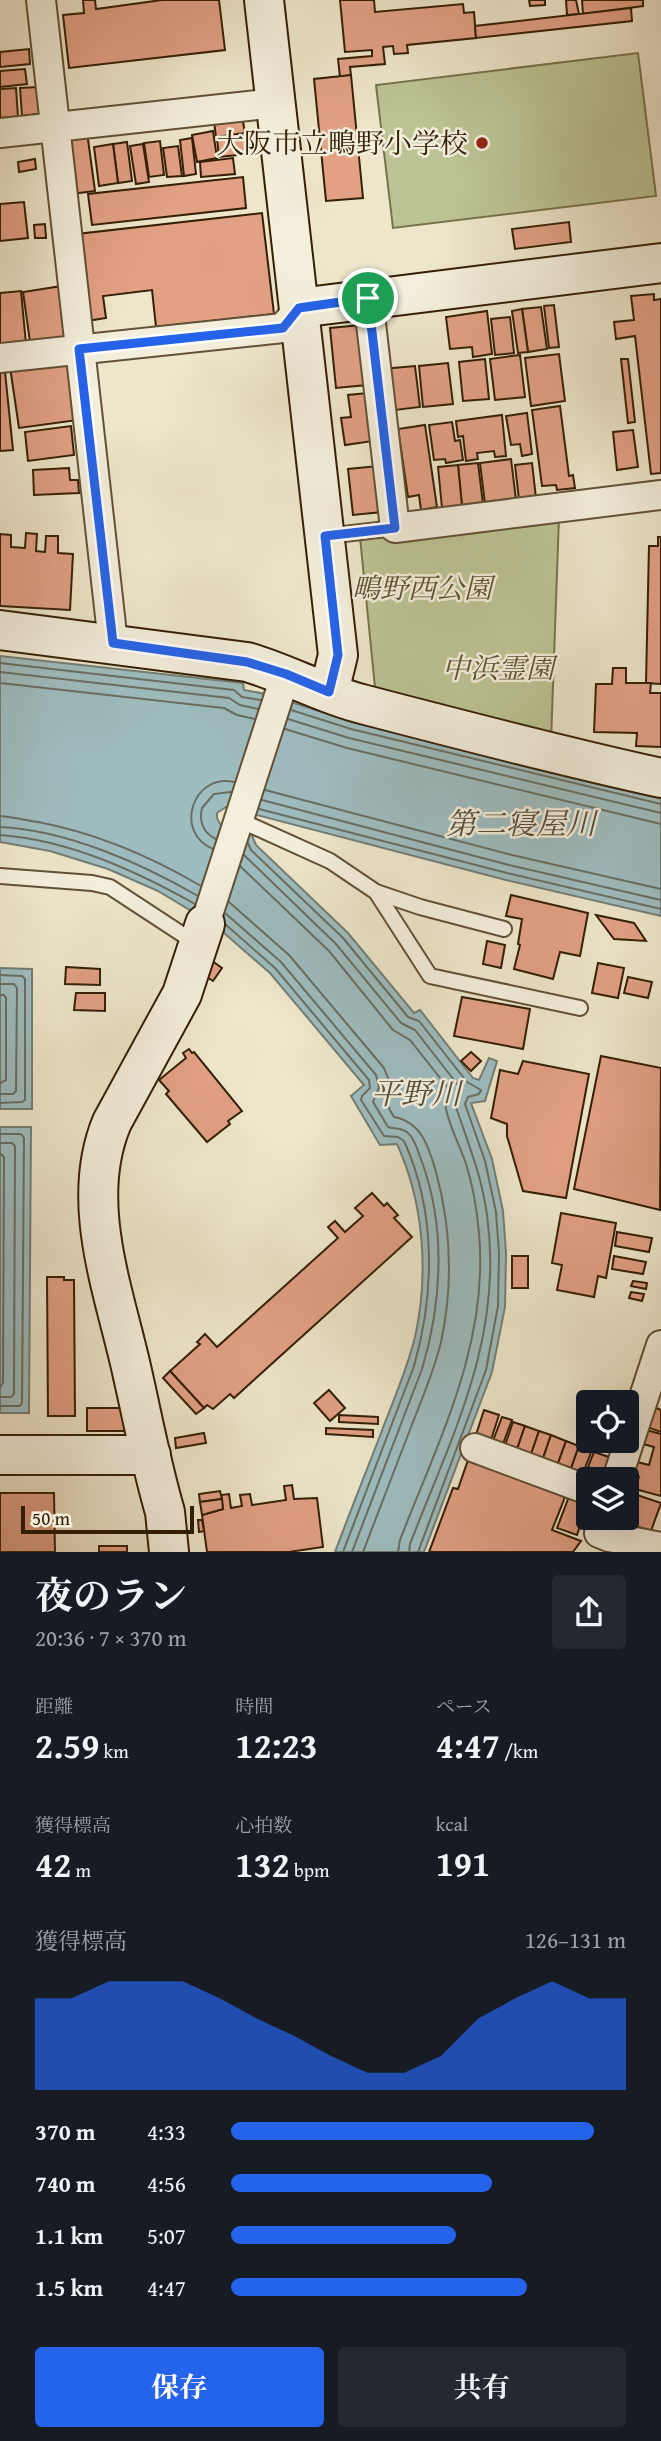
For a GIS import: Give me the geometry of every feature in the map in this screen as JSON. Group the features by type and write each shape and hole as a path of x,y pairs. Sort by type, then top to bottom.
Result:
{"street":[{"path":"41,0 113,643"},
{"path":"264,0 338,655 329,692"},
{"path":"0,133 276,103"},
{"path":"0,358 283,328 299,308 661,263"},
{"path":"368,298 395,528 661,495"},
{"path":"0,630 229,658 283,684 329,692 391,713 661,778"},
{"path":"169,1552 165,1512 101,1235 98,1186 100,1157 112,1122 182,994 283,684"},
{"path":"622,1467 652,1402 661,1345"},
{"path":"475,1448 576,1486"},
{"path":"0,1455 151,1455"},
{"path":"597,1534 661,1547"}],"lane":[{"path":"325,536 395,528"},
{"path":"237,820 330,861 376,892 420,908 504,929"},
{"path":"0,876 92,883 110,887 201,935"},
{"path":"376,892 430,976 580,1007"}],"green space":[{"path":"638,53 656,196 393,228 376,85"},
{"name":"鴫野西公園","path":"559,517 551,742 411,701 375,687 360,537"}],"water":[{"path":"0,656 243,683 244,690 266,694 353,722 661,798 661,916 506,880 226,807 217,813 220,824 251,833 256,845 348,933 414,1013 420,1010 473,1078 479,1080 489,1058 497,1061 485,1101 471,1103 492,1159 503,1211 506,1253 505,1307 492,1372 424,1552 335,1552 404,1373 419,1313 423,1264 418,1214 413,1190 397,1144 380,1145 351,1096 364,1085 270,973 216,926 158,891 108,869 50,851 0,842"},
{"path":"0,968 32,969 32,1109 0,1109"},
{"path":"0,1127 31,1127 29,1413 0,1413"}],"building":[{"path":"83,0 95,0 96,9 162,0 219,0 225,50 69,68 63,15 84,13"},
{"path":"340,0 374,0 375,12 463,4 464,13 474,12 476,38 407,45 408,53 394,54 393,46 383,47 385,64 350,67 351,75 340,77 338,59 372,56 372,50 345,52"},
{"path":"529,0 545,0 545,5 530,6"},
{"path":"566,0 576,0 579,14 567,15"},
{"path":"582,0 643,0 643,6 583,14"},
{"path":"631,8 632,21 476,38 475,26"},
{"path":"29,49 30,64 0,67 0,52"},
{"path":"25,69 27,84 0,87 0,71"},
{"path":"351,75 363,198 326,201 314,79"},
{"path":"38,87 41,110 39,114 22,116 20,88"},
{"path":"16,88 18,117 0,118 0,89"},
{"path":"242,116 245,133 216,137 214,121"},
{"path":"213,131 217,158 197,162 192,135"},
{"path":"87,132 95,191 71,194 70,142 76,133"},
{"path":"245,136 247,154 219,157 217,139"},
{"path":"192,138 196,174 184,176 180,140"},
{"path":"160,141 164,175 149,177 144,143"},
{"path":"127,142 132,181 118,183 113,144"},
{"path":"113,144 118,183 99,186 94,147"},
{"path":"143,144 149,182 136,184 130,146"},
{"path":"178,146 182,176 167,177 163,148"},
{"path":"233,158 235,174 201,177 200,162"},
{"path":"35,159 36,169 19,172 18,162"},
{"path":"243,177 246,208 92,225 88,194"},
{"path":"24,202 28,238 0,241 0,204"},
{"path":"262,213 274,314 156,327 152,290 103,296 106,318 87,321 77,234"},
{"path":"569,222 571,242 515,249 512,229"},
{"path":"45,224 46,238 35,238 34,225"},
{"path":"62,286 68,328 64,338 30,342 23,292"},
{"path":"21,291 26,344 0,346 0,293"},
{"path":"654,294 654,300 661,299 661,473 651,474 635,336 616,339 614,322 634,320 631,296"},
{"path":"554,305 559,347 549,348 544,306"},
{"path":"541,307 547,349 528,352 522,309"},
{"path":"522,309 528,352 518,353 512,311"},
{"path":"487,311 492,354 473,357 472,347 450,349 446,317"},
{"path":"510,317 514,353 495,355 491,319"},
{"path":"361,325 367,385 336,388 330,328"},
{"path":"559,354 565,401 531,406 525,358"},
{"path":"520,355 525,397 495,400 490,359"},
{"path":"485,359 489,399 463,401 459,362"},
{"path":"621,359 628,359 635,422 628,423"},
{"path":"63,360 70,368 78,420 19,428 10,367"},
{"path":"448,363 453,404 423,407 419,366"},
{"path":"415,366 420,407 387,411 382,369"},
{"path":"0,372 5,372 13,450 0,451"},
{"path":"367,393 373,441 345,445 341,418 351,417 348,395"},
{"path":"560,406 569,476 573,475 575,488 557,490 556,485 542,486 532,410"},
{"path":"527,413 532,454 522,456 520,444 511,445 506,416"},
{"path":"502,415 506,456 495,457 494,451 477,453 478,459 466,461 463,436 458,437 456,421"},
{"path":"452,422 455,441 460,440 463,460 446,463 445,459 434,460 429,425"},
{"path":"425,425 437,507 421,510 419,495 408,497 398,429"},
{"path":"71,426 74,455 28,461 25,432"},
{"path":"633,430 638,467 617,470 613,432"},
{"path":"511,459 516,500 485,504 480,463"},
{"path":"478,463 483,504 462,506 458,465"},
{"path":"532,463 536,498 519,500 515,465"},
{"path":"458,465 462,506 442,508 438,467"},
{"path":"378,466 382,512 353,515 348,469"},
{"path":"69,468 70,480 78,480 79,493 34,495 33,470"},
{"path":"26,533 37,534 36,551 45,552 46,536 58,536 58,553 73,554 70,610 0,606 0,534 11,535 11,547 25,548"},
{"path":"658,537 661,537 661,684 646,683 649,546 658,546"},
{"path":"613,668 626,668 626,683 651,683 650,693 661,693 661,747 636,746 637,733 594,732 596,684 612,684"},
{"path":"511,895 588,913 580,956 560,952 553,979 514,969 520,945 522,919 506,916"},
{"path":"596,915 634,923 646,941 614,939"},
{"path":"487,941 505,945 501,968 483,964"},
{"path":"208,958 222,968 213,981 199,972"},
{"path":"598,963 624,968 618,998 592,993"},
{"path":"66,967 100,969 100,985 65,984"},
{"path":"628,977 652,982 648,998 624,993"},
{"path":"76,993 105,993 105,1011 74,1010"},
{"path":"462,997 530,1009 523,1049 454,1036"},
{"path":"189,1049 242,1111 207,1142 166,1094 169,1091 159,1080 186,1058 183,1053"},
{"path":"471,1052 481,1061 471,1071 461,1061"},
{"path":"601,1056 661,1068 660,1210 574,1189"},
{"path":"523,1061 589,1074 566,1198 523,1191 507,1136 507,1124 491,1118 500,1070 518,1074"},
{"path":"372,1193 384,1206 387,1203 398,1215 394,1218 412,1237 234,1398 230,1394 213,1409 207,1405 204,1408 170,1371 200,1344 197,1342 205,1334 217,1347 338,1238 328,1227 335,1221 345,1232 363,1216 355,1208"},
{"path":"561,1213 616,1223 606,1278 598,1276 594,1297 557,1290 562,1265 552,1263"},
{"path":"617,1232 652,1238 649,1252 615,1246"},
{"path":"512,1256 528,1256 528,1288 512,1288"},
{"path":"614,1256 646,1262 643,1274 612,1269"},
{"path":"47,1277 74,1280 75,1416 48,1416"},
{"path":"633,1281 647,1283 646,1289 631,1286"},
{"path":"631,1292 644,1294 642,1301 629,1298"},
{"path":"170,1371 204,1408 196,1414 163,1378"},
{"path":"329,1390 345,1408 330,1421 314,1403"},
{"path":"654,1407 661,1410 661,1432 647,1427"},
{"path":"87,1408 124,1408 124,1431 87,1431"},
{"path":"484,1410 499,1415 489,1446 474,1441"},
{"path":"339,1415 378,1417 378,1424 339,1422"},
{"path":"502,1417 512,1420 501,1449 491,1446"},
{"path":"513,1422 525,1426 515,1455 503,1451"},
{"path":"525,1426 539,1431 529,1460 515,1455"},
{"path":"326,1428 373,1430 373,1437 326,1434"},
{"path":"646,1430 661,1434 661,1496 639,1490 639,1467 632,1467 633,1461 649,1465 654,1447 643,1444"},
{"path":"539,1431 551,1435 541,1464 529,1460"},
{"path":"204,1433 206,1443 176,1448 175,1438"},
{"path":"551,1435 566,1441 556,1469 541,1464"},
{"path":"566,1441 576,1445 576,1453 569,1474 556,1469"},
{"path":"576,1453 591,1453 585,1467 576,1467 576,1476 569,1474"},
{"path":"594,1453 612,1458 609,1467 588,1467"},
{"path":"468,1460 565,1497 552,1530 581,1541 573,1552 429,1552 453,1488 458,1489"},
{"path":"292,1485 294,1499 317,1498 323,1547 289,1552 207,1552 202,1515 223,1509 221,1495 229,1494 231,1508 242,1506 240,1495 250,1494 252,1505 286,1500 284,1486"},
{"path":"220,1491 222,1499 200,1502 199,1494"},
{"path":"0,1493 54,1493 55,1552 0,1552"},
{"path":"570,1494 576,1496 577,1535 557,1528"},
{"path":"639,1496 661,1503 651,1531 639,1527"},
{"path":"222,1499 223,1509 202,1515 200,1502"},
{"path":"198,1520 202,1520 204,1531 199,1532"},
{"path":"99,1546 127,1546 127,1552 99,1552"}],"place":[{"name":"大阪市立鴫野小学校","path":"482,143"}],"route":[{"path":"368,298 395,528 325,536 338,655 329,692 286,674 247,662 113,643 79,349 283,328 299,308 368,298"}],"park label":[{"name":"中浜霊園","path":"498,668"}],"water label":[{"name":"第二寝屋川","path":"521,824"},
{"name":"平野川","path":"416,1094"}]}
